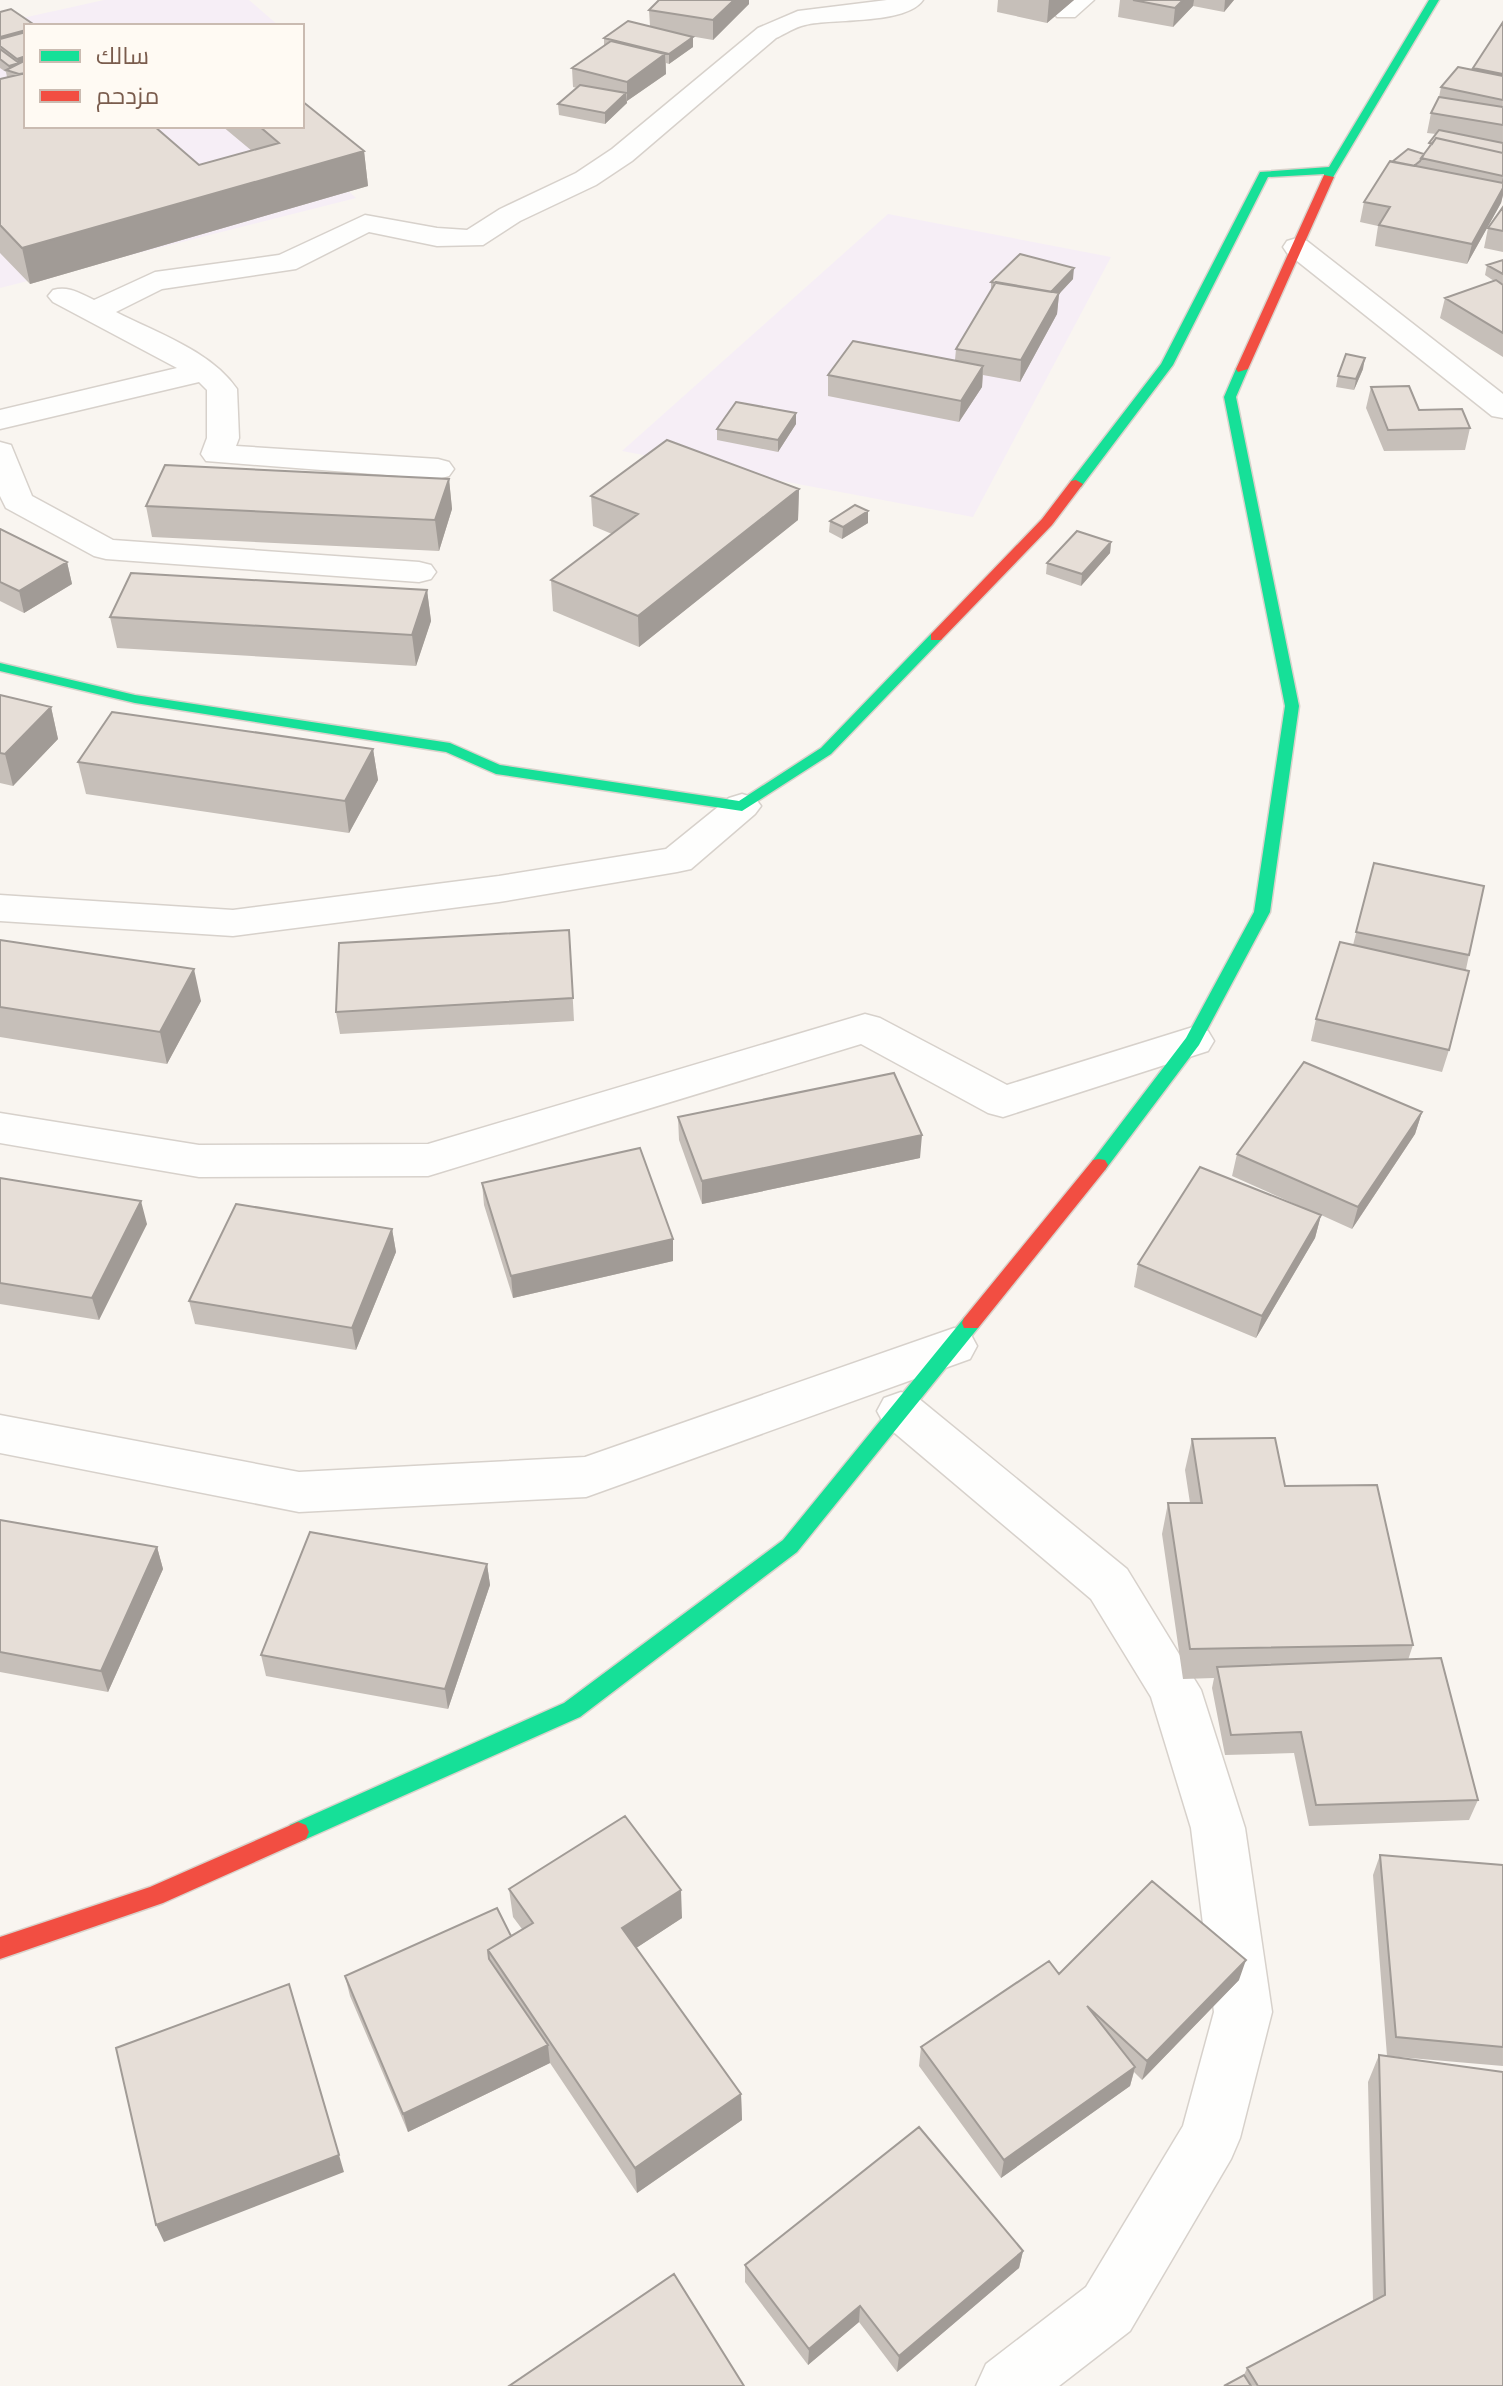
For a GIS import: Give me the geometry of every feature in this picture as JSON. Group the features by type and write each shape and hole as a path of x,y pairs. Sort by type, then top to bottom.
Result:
{"street":[{"path":"93,312 155,281 286,263 365,223 437,237 473,239 510,215 586,179 622,155 767,33 798,18 885,9 911,0"},
{"path":"0,1948 155,1896 572,1710 790,1546 1072,1200 1193,1041 1262,912 1292,706 1230,397 1331,170 1434,0"},
{"path":"0,908 233,923 499,889 677,860 742,806 826,751 1047,522 1167,365 1264,174 1331,170"},
{"path":"1297,247 1503,409"},
{"path":"63,296 206,371 222,389 223,438 217,454 438,469"},
{"path":"0,420 107,392 206,371"},
{"path":"0,452 18,501 106,549 419,572"},
{"path":"0,667 135,699 450,748 496,769 742,806"},
{"path":"0,1128 199,1161 428,1160 865,1028 1003,1102 1193,1041"},
{"path":"0,1434 299,1492 586,1477 954,1346"},
{"path":"901,1411 1109,1584 1175,1690 1218,1828 1243,2012 1210,2138 1108,2309 1008,2386"}],"shaded area":[{"path":"104,0 249,0 277,24 24,24 24,128 278,128 356,198 0,288 0,23"},
{"path":"888,214 1111,257 973,517 622,451"}],"building":[{"path":"659,0 734,0 713,20 649,10"},
{"path":"1133,0 1183,0 1175,8"},
{"path":"11,9 33,24 24,24 24,31 0,37 0,12"},
{"path":"628,21 693,37 669,54 604,38"},
{"path":"1503,22 1503,74 1473,68"},
{"path":"24,33 24,57 17,59 0,46 0,39"},
{"path":"611,41 665,54 627,82 572,68"},
{"path":"0,49 19,63 9,66 0,59"},
{"path":"24,61 24,73 6,70"},
{"path":"1458,67 1503,76 1503,100 1441,87"},
{"path":"24,73 24,128 156,128 199,165 279,143 261,128 304,128 304,103 364,151 22,248 0,225 0,79"},
{"path":"580,85 626,93 605,113 558,104"},
{"path":"1439,97 1503,107 1503,125 1431,113"},
{"path":"1439,130 1503,143 1503,153 1436,138 1432,144 1429,143"},
{"path":"1436,138 1503,153 1503,176 1421,158"},
{"path":"1408,149 1424,154 1414,166 1392,162"},
{"path":"1390,161 1503,183 1472,244 1379,225 1390,207 1364,202"},
{"path":"1503,207 1503,231 1488,228"},
{"path":"1020,254 1074,268 1051,292 991,282"},
{"path":"1503,260 1503,274 1487,265"},
{"path":"1496,280 1503,285 1503,333 1445,298"},
{"path":"996,282 1059,293 1021,360 956,349"},
{"path":"853,341 983,366 961,401 828,375"},
{"path":"1346,354 1365,358 1356,379 1338,376"},
{"path":"1409,386 1419,410 1462,409 1470,428 1388,430 1371,387"},
{"path":"736,402 796,413 778,440 717,429"},
{"path":"667,440 799,489 638,616 551,580 638,514 591,496"},
{"path":"165,465 449,479 435,520 146,506"},
{"path":"855,505 868,511 843,527 830,521"},
{"path":"0,529 67,562 19,591 0,582"},
{"path":"1077,531 1111,542 1082,574 1047,563"},
{"path":"131,573 427,590 412,635 110,617"},
{"path":"0,695 51,707 5,754 0,753"},
{"path":"112,712 373,749 345,801 78,762"},
{"path":"1374,863 1484,886 1469,955 1356,932"},
{"path":"569,930 573,998 336,1012 339,943"},
{"path":"0,940 194,969 160,1032 0,1007"},
{"path":"1340,942 1469,971 1449,1050 1316,1019"},
{"path":"1304,1062 1422,1112 1358,1207 1237,1154"},
{"path":"894,1073 922,1135 702,1181 678,1117"},
{"path":"640,1148 673,1239 511,1276 482,1183"},
{"path":"1200,1167 1321,1215 1262,1316 1138,1264"},
{"path":"0,1178 141,1201 92,1298 0,1283"},
{"path":"236,1204 392,1229 352,1328 189,1301"},
{"path":"1275,1438 1285,1486 1377,1485 1413,1645 1190,1649 1168,1503 1202,1503 1192,1439"},
{"path":"0,1520 157,1547 101,1671 0,1652"},
{"path":"310,1532 487,1564 445,1689 261,1655"},
{"path":"1441,1658 1478,1800 1316,1805 1301,1732 1231,1735 1217,1667"},
{"path":"625,1816 681,1890 622,1928 741,2094 635,2168 488,1950 533,1923 509,1889"},
{"path":"1380,1855 1503,1865 1503,2047 1396,2037"},
{"path":"1152,1881 1246,1960 1147,2061 1087,2006 1135,2067 1004,2160 921,2047 1049,1961 1059,1974"},
{"path":"497,1908 511,1936 488,1950 489,1959 548,2045 403,2114 345,1976"},
{"path":"289,1984 339,2155 156,2225 116,2048"},
{"path":"1379,2055 1503,2072 1503,2386 1258,2386 1247,2368 1385,2295"},
{"path":"919,2127 1023,2251 899,2356 860,2306 809,2349 745,2265"},
{"path":"674,2274 744,2386 509,2386"},
{"path":"1244,2375 1251,2386 1224,2386"}],"traffic: fast":[{"path":"1328,177 1434,0"},
{"path":"1076,484 1167,365 1264,174 1331,170"},
{"path":"1099,1165 1193,1041 1262,912 1292,706 1230,397 1242,369"},
{"path":"0,667 135,699 450,748 496,769 742,806 826,751 936,637"},
{"path":"298,1832 572,1710 790,1546 971,1323"}],"traffic: jam":[{"path":"1242,369 1328,177"},
{"path":"936,637 1047,522 1076,484"},
{"path":"971,1323 1099,1165"},
{"path":"0,1948 155,1896 298,1832"}]}
